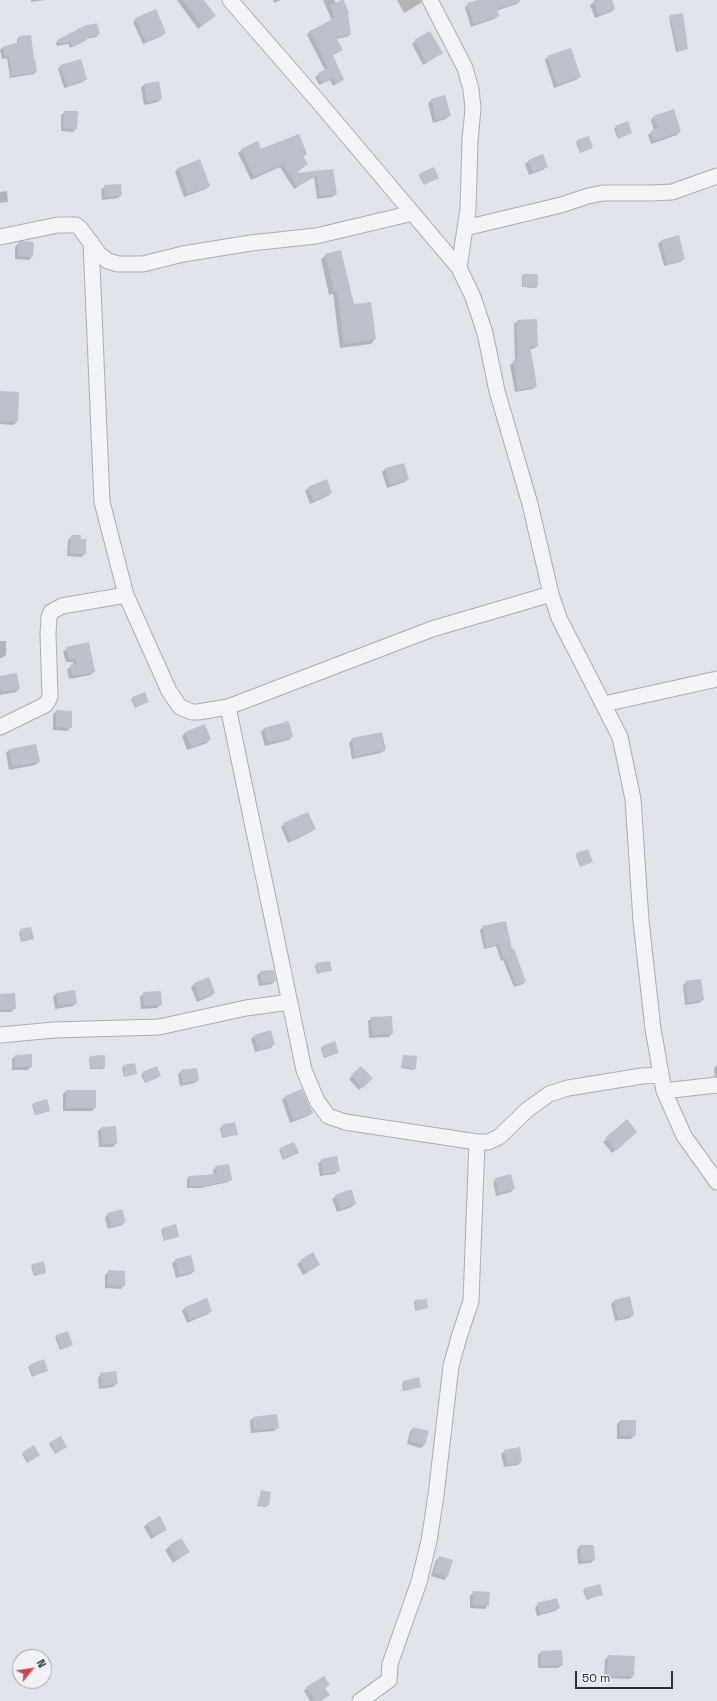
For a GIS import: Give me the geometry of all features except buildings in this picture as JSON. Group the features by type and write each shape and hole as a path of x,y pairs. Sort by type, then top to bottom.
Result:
{"street":[{"path":"230,0 318,100 459,268 473,297 485,333 498,391 530,504 551,594 559,618 620,737 634,799 641,921 652,1029 664,1092 684,1136 717,1182"},
{"path":"430,0 465,68 471,89 473,109 470,140 468,209 459,268"},
{"path":"465,228 561,205 595,194 672,192 688,188 717,176"},
{"path":"0,237 68,224 76,225 80,228 99,254 108,261 118,264 143,264 183,254 228,246 316,236 413,213"},
{"path":"90,242 102,502 126,595 169,690 180,708 192,712 198,712 228,707 432,629 551,594"},
{"path":"0,727 45,705 49,699 48,634 49,617 51,612 62,606 126,595"},
{"path":"604,704 717,679"},
{"path":"228,707 304,1070 317,1101 328,1116 345,1122 477,1142 488,1142 498,1137 527,1110 549,1094 568,1088 642,1076 661,1075"},
{"path":"0,1035 54,1030 159,1027 246,1008 290,1002"},
{"path":"664,1092 717,1085"},
{"path":"360,1701 389,1680 390,1664 419,1582 429,1541 436,1495 451,1366 471,1302 477,1142"}]}
